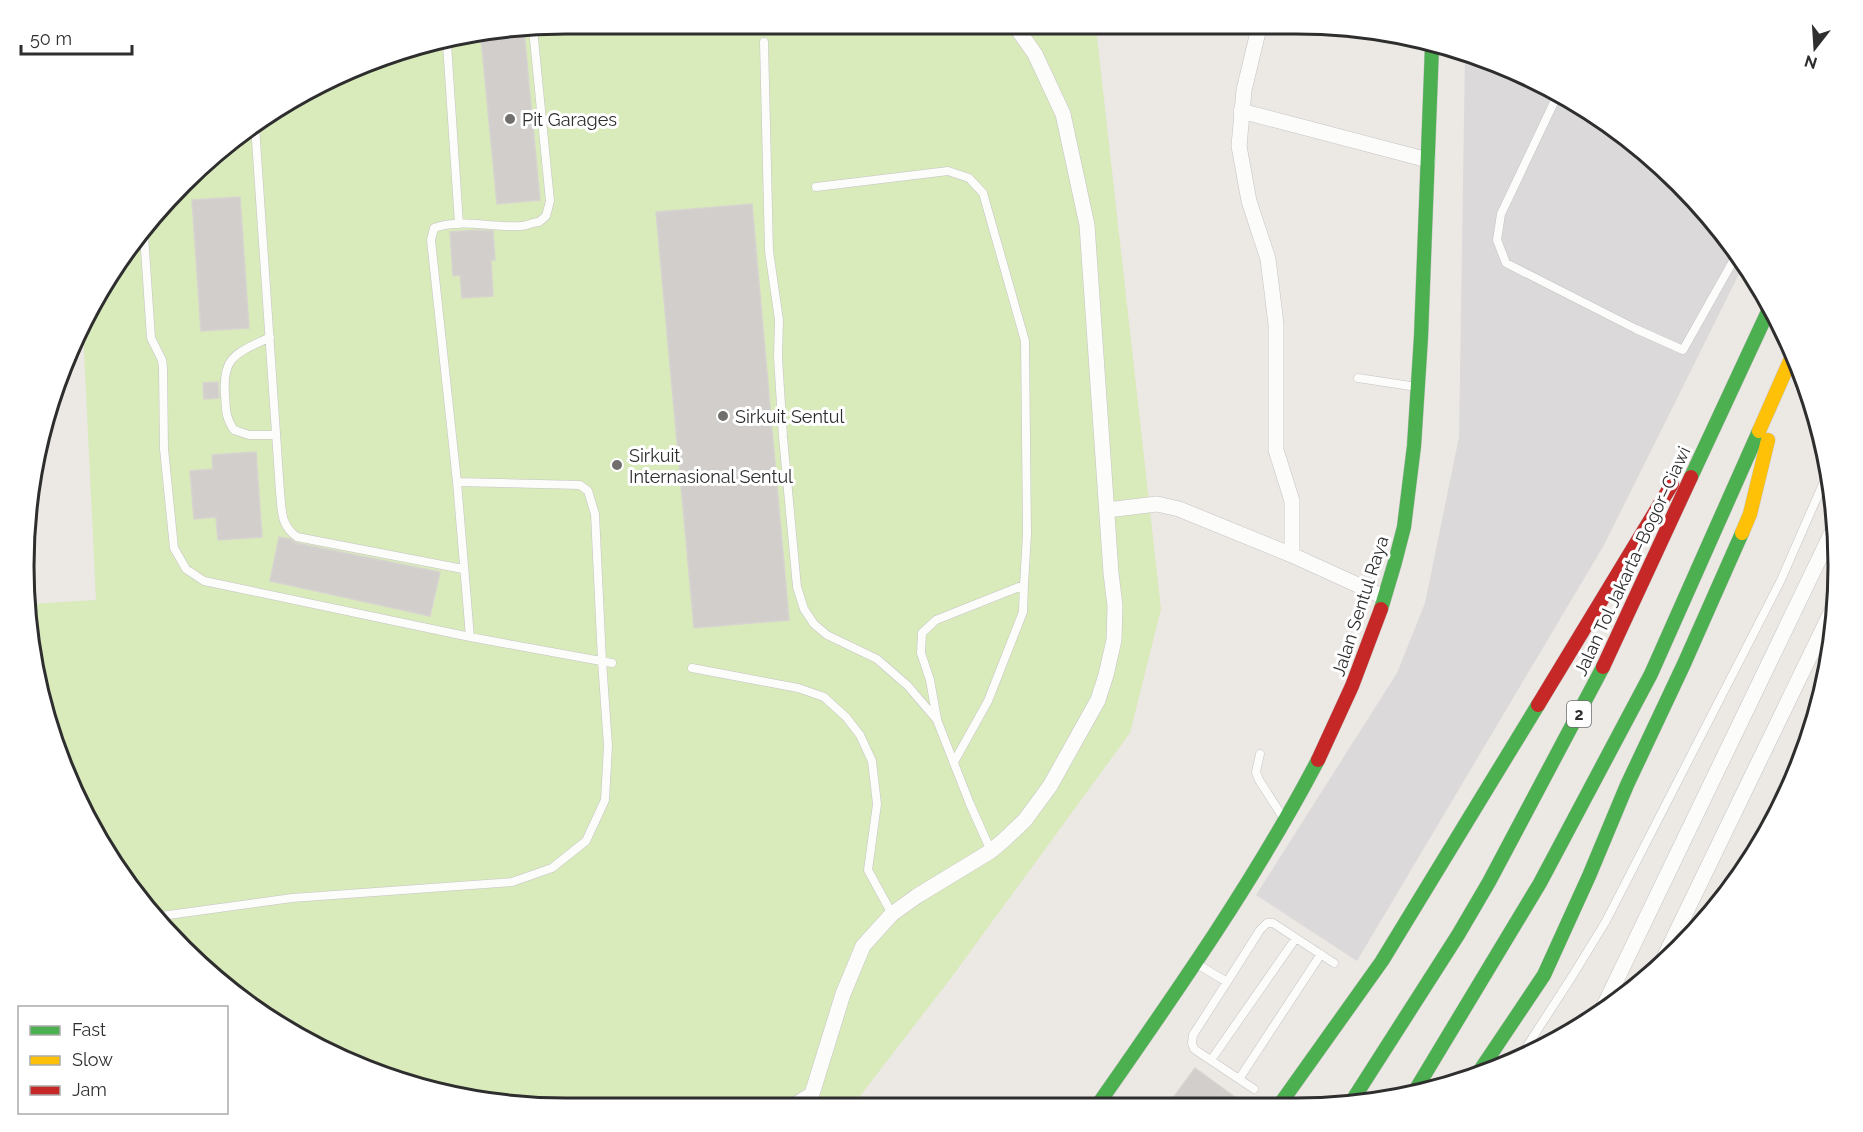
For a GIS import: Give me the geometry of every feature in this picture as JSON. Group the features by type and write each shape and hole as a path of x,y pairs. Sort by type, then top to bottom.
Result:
{"main road":[{"name":"Jalan Sentul Raya","path":"1103,1098 1196,963 1286,822 1327,743 1358,675 1384,597 1403,529 1418,387 1432,52"},
{"name":"Jalan Tol Jakarta–Bogor–Ciawi","path":"1356,1094 1490,882 1602,669 1766,316"},
{"path":"1420,1083 1540,883 1652,674 1788,364"},
{"path":"1284,1098 1382,961 1743,366"},
{"path":"1485,1062 1544,975 1627,785 1746,525 1782,378"}],"street":[{"path":"812,1098 843,994 863,946 892,914 991,851 1024,820 1050,786 1098,700 1114,640 1115,606 1110,573 1087,225 1064,114 1035,54 1021,34"},
{"path":"1258,34 1244,90 1239,146 1248,201 1268,259 1276,324 1276,450 1292,501 1292,555"},
{"path":"1241,111 1428,160"},
{"path":"1107,510 1157,504 1179,509 1292,555 1384,597"},
{"path":"1608,997 1827,542"},
{"path":"1670,944 1825,625"}],"lane":[{"path":"470,637 457,482 431,240 434,228 443,225 523,226 539,222 546,216 550,201 534,36"},
{"path":"764,42 769,251 779,321 778,357 783,437 798,588 804,609 814,624 827,635 877,659 908,686 937,720"},
{"path":"447,48 459,224"},
{"path":"1554,101 1501,214 1497,240 1506,263 1636,329 1683,350 1733,262"},
{"path":"256,135 276,435 283,520 288,531 297,537 463,569"},
{"path":"816,187 948,171 969,178 983,193 1025,341 1027,534 1023,612 988,702 954,762"},
{"path":"144,242 150,338 162,360 163,368 164,449 174,548 186,569 204,581 470,637 612,663"},
{"path":"270,337 235,355 226,366 223,378 226,419 234,430 249,435 276,435"},
{"path":"1358,378 1418,387"},
{"path":"165,915 292,898 512,882 552,868 586,841 605,800 608,746 595,514 588,491 580,485 457,482"},
{"path":"1528,1045 1606,921 1781,580 1822,486"},
{"path":"991,851 937,720 930,680 921,653 922,633 936,620 1024,585"},
{"path":"692,668 798,688 824,697 846,717 860,735 872,761 877,804 868,870 892,914"},
{"path":"1260,754 1256,772 1259,780 1286,822"},
{"path":"1254,1089 1194,1049 1193,1035 1260,930 1267,923 1273,923 1334,963"},
{"path":"1210,1060 1296,938"},
{"path":"1239,1079 1321,954"},
{"path":"1196,963 1227,982"}],"shaded area":[{"path":"1465,62 1532,89 1563,106 1621,144 1673,190 1719,242 1740,272 1604,545 1357,961 1256,895 1397,673 1425,603 1459,437"}],"green space":[{"name":"Sirkuit Internasional Sentul","path":"566,34 1095,34 1097,36 1161,609 1130,733 951,978 858,1098 566,1098 497,1093 428,1079 363,1057 331,1043 271,1008 242,988 190,942 144,890 106,832 75,769 53,704 45,670 36,604 96,600 84,343 124,271 166,216 190,190 242,144 300,106 363,75 428,53 497,39 531,36"}],"building":[{"name":"Pit Garages","path":"525,37 540,200 497,204 481,42"},
{"path":"240,197 249,328 201,331 192,200"},
{"name":"Sirkuit Sentul","path":"752,204 789,620 694,628 656,212"},
{"path":"493,231 495,260 491,260 493,296 462,298 460,275 453,276 450,232"},
{"path":"218,382 219,398 204,399 203,383"},
{"path":"256,452 262,537 218,540 216,517 194,519 190,471 213,469 212,455"},
{"path":"279,537 296,543 440,572 430,616 270,581"},
{"path":"1195,1068 1236,1098 1173,1098"}],"traffic: fast":[{"path":"1381,609 1404,527 1414,446 1421,337 1432,52"},
{"path":"1691,477 1766,316"},
{"path":"1420,1083 1540,883 1651,674 1759,431"},
{"path":"1485,1062 1544,975 1627,785 1742,533"},
{"path":"1356,1094 1458,935 1489,882 1603,667"},
{"path":"1284,1098 1382,961 1538,705"},
{"path":"1102,1098 1241,894 1318,760"}],"traffic: slow":[{"path":"1759,431 1788,364"},
{"path":"1742,533 1750,514 1768,440"}],"traffic: jam":[{"path":"1603,667 1691,477"},
{"path":"1538,705 1672,484"},
{"path":"1318,760 1352,686 1381,609"}],"place":[{"name":"Pit Garages","path":"510,119"},
{"name":"Sirkuit Sentul","path":"723,416"},
{"name":"Sirkuit Internasional Sentul","path":"617,465"}]}
